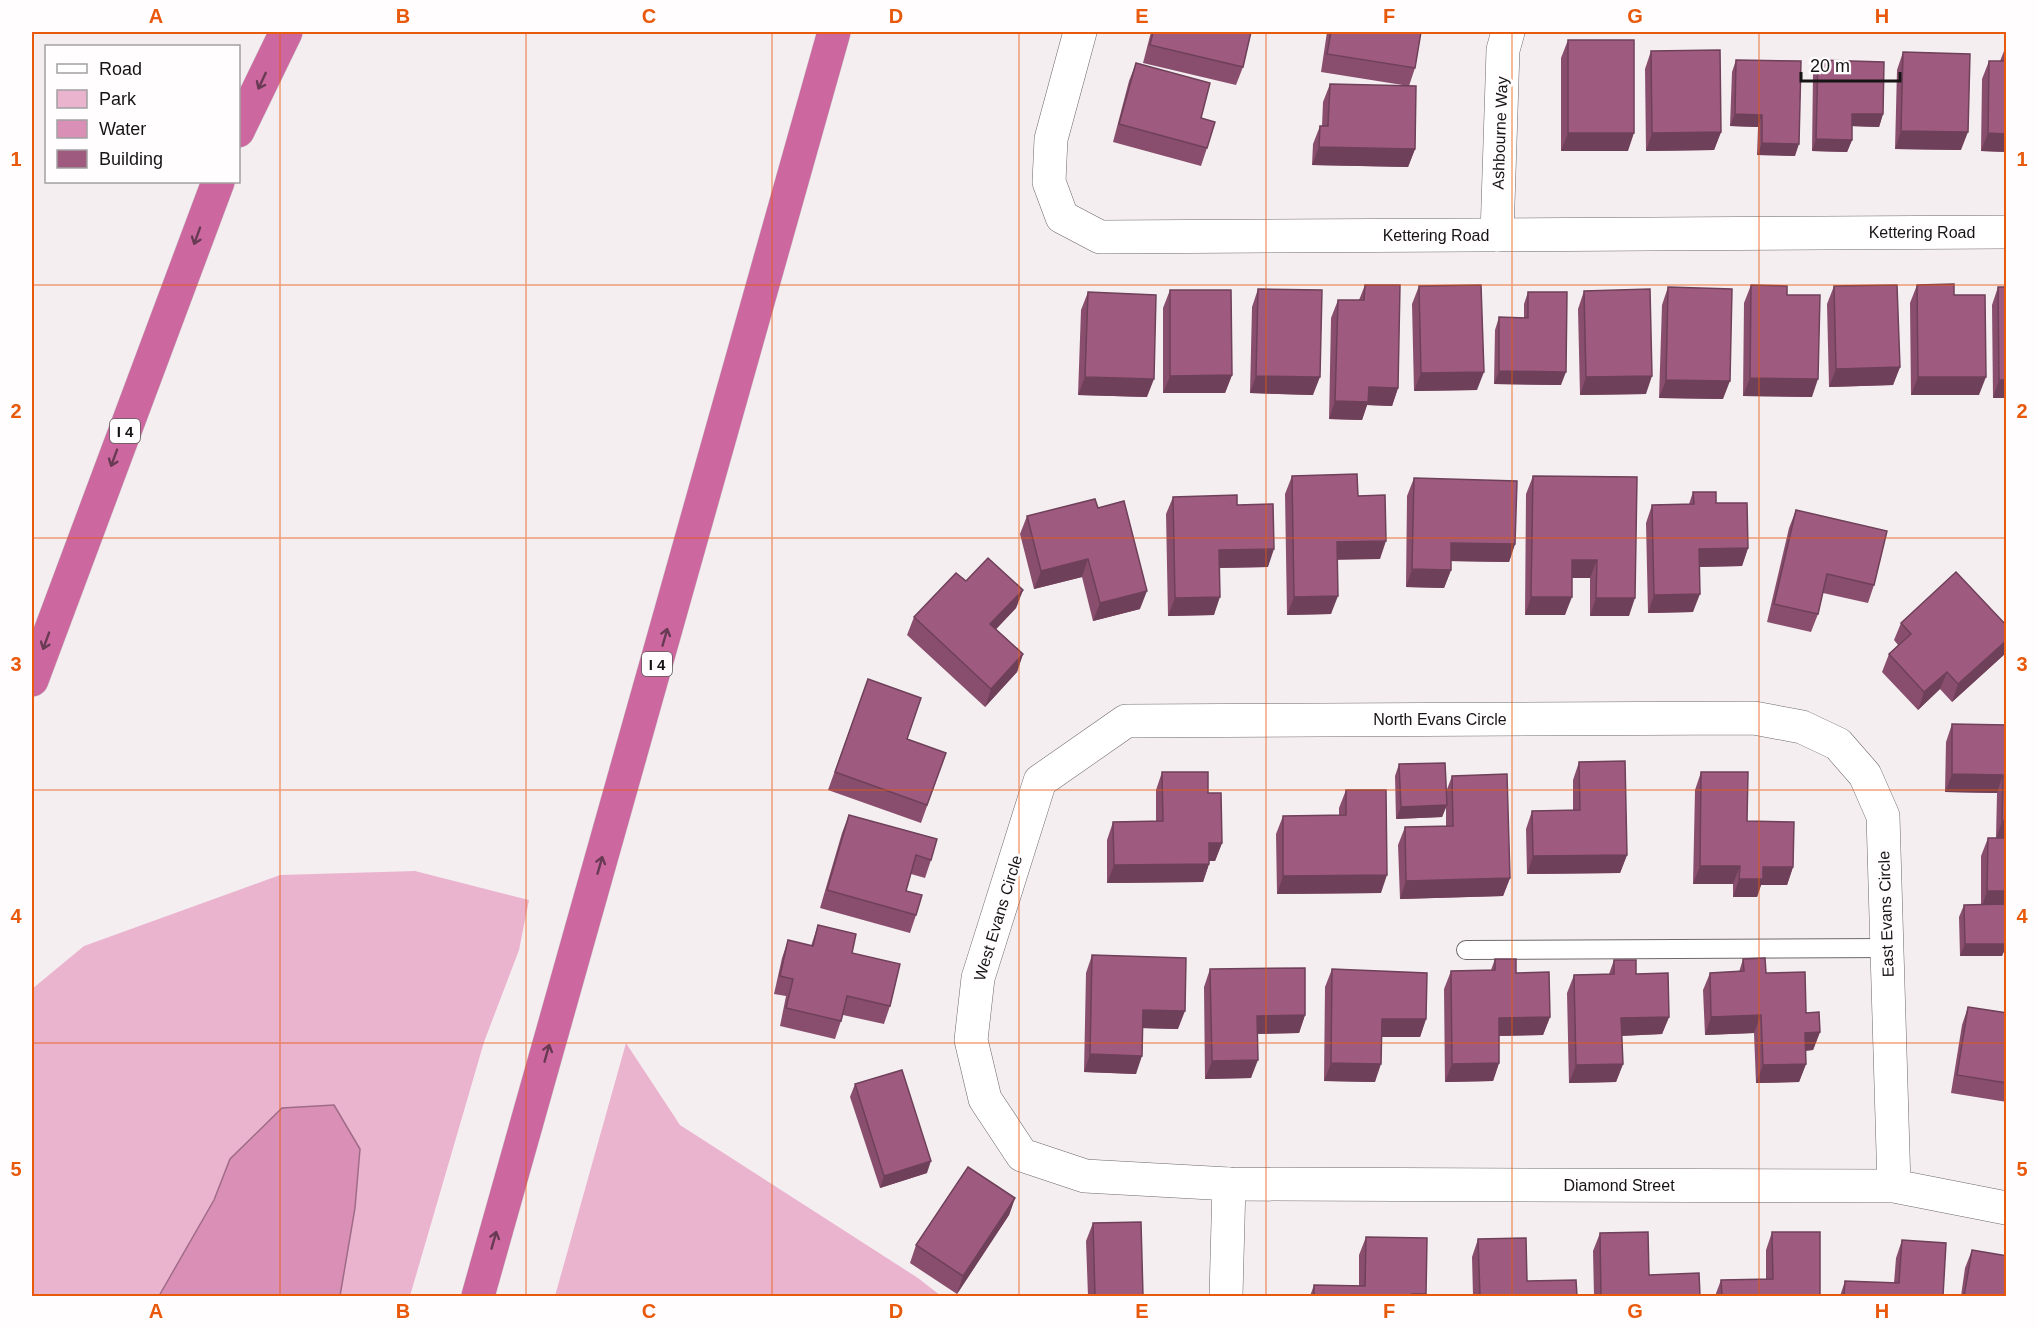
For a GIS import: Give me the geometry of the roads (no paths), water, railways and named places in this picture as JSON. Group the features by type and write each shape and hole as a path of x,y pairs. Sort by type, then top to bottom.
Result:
{"highway":[{"path":"240,127 286,32"},
{"name":"I 4","path":"478,1296 834,32"},
{"name":"I 4","path":"32,680 218,183"}],"street":[{"name":"Kettering Road","path":"1080,32 1051,139 1049,182 1062,217 1100,237 2007,232"},
{"name":"Ashbourne Way","path":"1497,235 1503,50 1508,32"},
{"name":"North Evans Circle","path":"1126,721 1754,717"},
{"name":"East Evans Circle","path":"1754,717 1802,727 1838,744 1864,775 1883,816 1894,1186"},
{"name":"West Evans Circle","path":"1126,721 1041,781 978,978 971,1041 985,1099 1022,1155 1085,1176 1229,1184"},
{"name":"Diamond Street","path":"1229,1184 1894,1186 2007,1208"},
{"path":"1226,1296 1229,1184"}],"lane":[{"path":"1466,950 1887,948"}],"water":[{"path":"334,1105 360,1149 355,1208 340,1296 159,1296 214,1200 230,1159 282,1108"}]}
